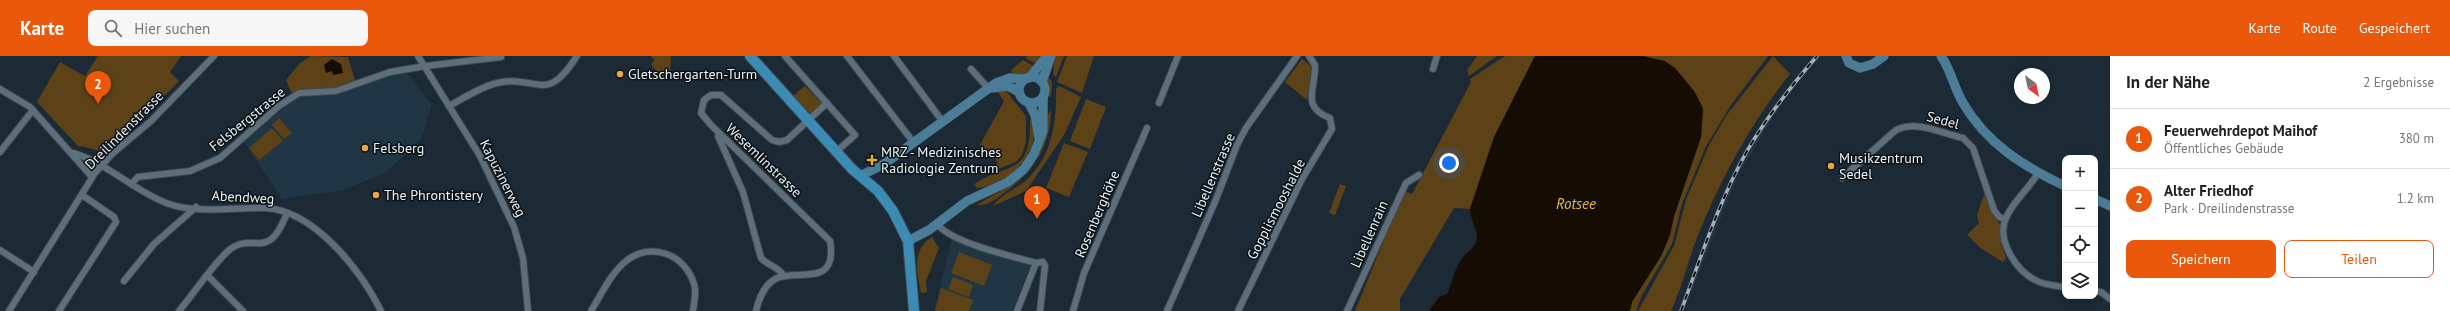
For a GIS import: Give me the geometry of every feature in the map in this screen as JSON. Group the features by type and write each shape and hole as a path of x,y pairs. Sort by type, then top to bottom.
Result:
{"main road":[{"path":"1039,139 1035,115 1029,103 1021,98 1019,92 1020,84 1027,79 1046,56"},
{"path":"1042,82 1051,56"},
{"path":"1846,56 1849,63 1860,68 1873,64 1884,56"},
{"path":"1941,56 1960,96 1979,127 2006,153 2038,173 2062,185"},
{"path":"754,57 836,152 860,176 878,191 902,226 908,241 914,311"},
{"path":"860,176 874,170 911,145 996,83 1006,79 1037,78 1042,82 1045,89 1043,98 1043,131 1031,160 1013,179 968,201 920,237 908,241"},
{"path":"989,89 1008,86 1019,92"},
{"path":"1029,103 1034,103 1043,98"},
{"path":"2098,200 2110,206"}],"street":[{"name":"Dreilindenstrasse","path":"9,311 92,177 151,121 214,56"},
{"name":"Kapuzinerweg","path":"418,56 426,66 480,156 514,227 524,264 528,311"},
{"path":"449,106 496,83 516,82 546,85 553,83 565,74 577,56"},
{"path":"785,56 855,135 836,152"},
{"path":"847,56 911,145"},
{"path":"894,56 943,122"},
{"path":"1159,103 1178,56"},
{"name":"Libellenstrasse","path":"1166,311 1215,202 1237,145 1246,128 1297,56"},
{"name":"Gopplismooshalde","path":"1238,311 1302,179 1330,134 1332,125 1330,118 1317,112 1313,107 1311,100 1315,65 1308,56"},
{"path":"1433,69 1437,56"},
{"path":"426,66 501,57"},
{"name":"Felsbergstrasse","path":"131,184 138,177 190,171 220,158 279,106 299,93 336,91 390,72 426,66"},
{"path":"971,69 989,89"},
{"name":"Abendweg","path":"0,89 20,99 33,110 73,153 79,165 92,177"},
{"name":"Wesemlinstrasse","path":"784,276 809,276 823,270 830,257 830,241 720,134 701,113 704,100 716,94 726,97 772,140 779,142 787,140 808,120"},
{"path":"808,120 827,103"},
{"path":"0,152 33,110"},
{"name":"Sedel","path":"1842,178 1896,130 1906,126 1916,125 1963,138 1969,142 1973,148 1994,210 1999,217 2005,220"},
{"name":"Rosenberghöhe","path":"1073,311 1084,273 1147,128"},
{"path":"720,134 718,136 743,192 761,258 766,264 780,270 784,276 771,282 763,292 756,311"},
{"name":"Abendweg","path":"73,153 102,166 131,184 171,204 196,208 266,208 287,213 315,229 343,256 374,296 382,311"},
{"path":"2038,173 2005,220 2006,244 2016,265 2038,282 2062,287"},
{"name":"Libellenrain","path":"1347,311 1406,182 1419,175"},
{"path":"59,311 116,222 114,217 82,195"},
{"path":"124,281 154,244 196,208"},
{"path":"179,311 234,247 269,241 275,237 287,213"},
{"path":"937,224 948,234 1036,263 1043,262 1045,266 1040,311"},
{"path":"0,250 34,272"},
{"path":"590,311 625,261 638,254 654,250 676,257 690,274 695,285 693,311"},
{"path":"1017,311 1036,263"},
{"path":"208,276 243,311"},
{"path":"2098,292 2101,292 2110,299"}],"shaded area":[{"path":"98,56 181,56 170,72 179,81 122,138 100,151 81,146 79,147 37,102 60,62 85,76"},
{"path":"311,56 348,57 356,84 293,96 286,80 300,63"},
{"path":"651,56 671,56 670,71 665,79 651,65 654,60"},
{"path":"1028,56 1043,56 1037,64 1025,58"},
{"path":"1055,56 1064,56 1056,77 1053,75"},
{"path":"1067,56 1094,56 1082,93 1057,82"},
{"path":"1477,56 1497,56 1469,76 1467,70"},
{"path":"1505,56 1535,56 1494,137 1470,209 1454,208 1400,299 1400,311 1355,311 1404,191 1412,194 1471,82 1470,79"},
{"path":"1643,56 1768,56 1731,105 1706,146 1682,204 1672,244 1642,295 1636,311 1630,311 1632,302 1661,256 1670,235 1674,216 1701,137 1703,108 1694,91 1675,68"},
{"path":"1773,56 1790,74 1751,129 1729,169 1700,230 1671,311 1638,311 1674,246 1686,200 1709,145 1726,116"},
{"path":"1813,56 1821,56 1781,104 1738,175 1684,311 1678,311 1721,198 1739,159 1773,105"},
{"path":"1302,59 1312,67 1307,100 1285,82"},
{"path":"1023,60 1035,67 1026,75 1013,74 1011,70"},
{"path":"406,72 432,105 421,139 387,172 344,190 282,199 244,142 288,104 301,96 336,95 380,78"},
{"path":"1047,75 1052,82 1051,97 1048,95"},
{"path":"805,86 823,105 811,115 793,96"},
{"path":"1059,86 1081,97 1064,135 1026,191 993,206 1003,196 1024,182 1041,163 1053,128 1056,89"},
{"path":"997,91 1006,91 1026,116 1026,142 1022,155 1016,162 980,176 998,163 988,149 985,151 980,145 1004,101"},
{"path":"1086,99 1106,107 1090,149 1070,141"},
{"path":"1051,111 1050,124 1043,148 1031,168 1014,185 997,198 991,202 976,205 1015,183 1031,166 1043,141 1046,116"},
{"path":"279,118 292,133 284,139 272,125"},
{"path":"1033,118 1034,137 1027,156 1021,164 1014,172 996,183 977,188 974,184 1016,164 1022,159 1027,150 1030,120"},
{"path":"272,128 283,141 259,160 249,148"},
{"path":"1064,143 1088,152 1069,197 1046,188"},
{"path":"1340,184 1346,186 1335,215 1329,213"},
{"path":"1985,192 1994,217 2000,224 2001,244 2006,258 2003,262 1982,249 1967,235 1979,223 1977,215"},
{"path":"932,237 939,248 926,281 927,292 921,293 917,269 918,255 925,242"},
{"path":"952,238 1030,266 1012,311 934,311"},
{"path":"959,252 992,265 984,286 951,273"},
{"path":"953,277 973,285 969,297 948,289"},
{"path":"941,288 973,300 969,311 935,311"}],"water":[{"name":"Rotsee","path":"1535,56 1643,56 1665,61 1675,68 1694,91 1703,108 1701,137 1674,216 1670,235 1661,256 1632,302 1630,311 1429,311 1439,297 1447,294 1460,262 1475,244 1477,235 1470,209 1494,137"},
{"path":"332,59 341,64 343,73 333,75 332,71 326,73 324,65"}],"railway":[{"path":"1681,311 1719,209 1747,151 1780,102 1817,56"}],"place":[{"name":"Gletschergarten-Turm","path":"620,74"},
{"name":"Alter Friedhof","path":"98,104"},
{"name":"Felsberg","path":"365,148"},
{"name":"MRZ - Medizinisches Radiologie Zentrum","path":"872,160"},
{"name":"Musikzentrum Sedel","path":"1831,166"},
{"name":"The Phrontistery","path":"376,195"},
{"name":"Feuerwehrdepot Maihof","path":"1037,219"}]}
